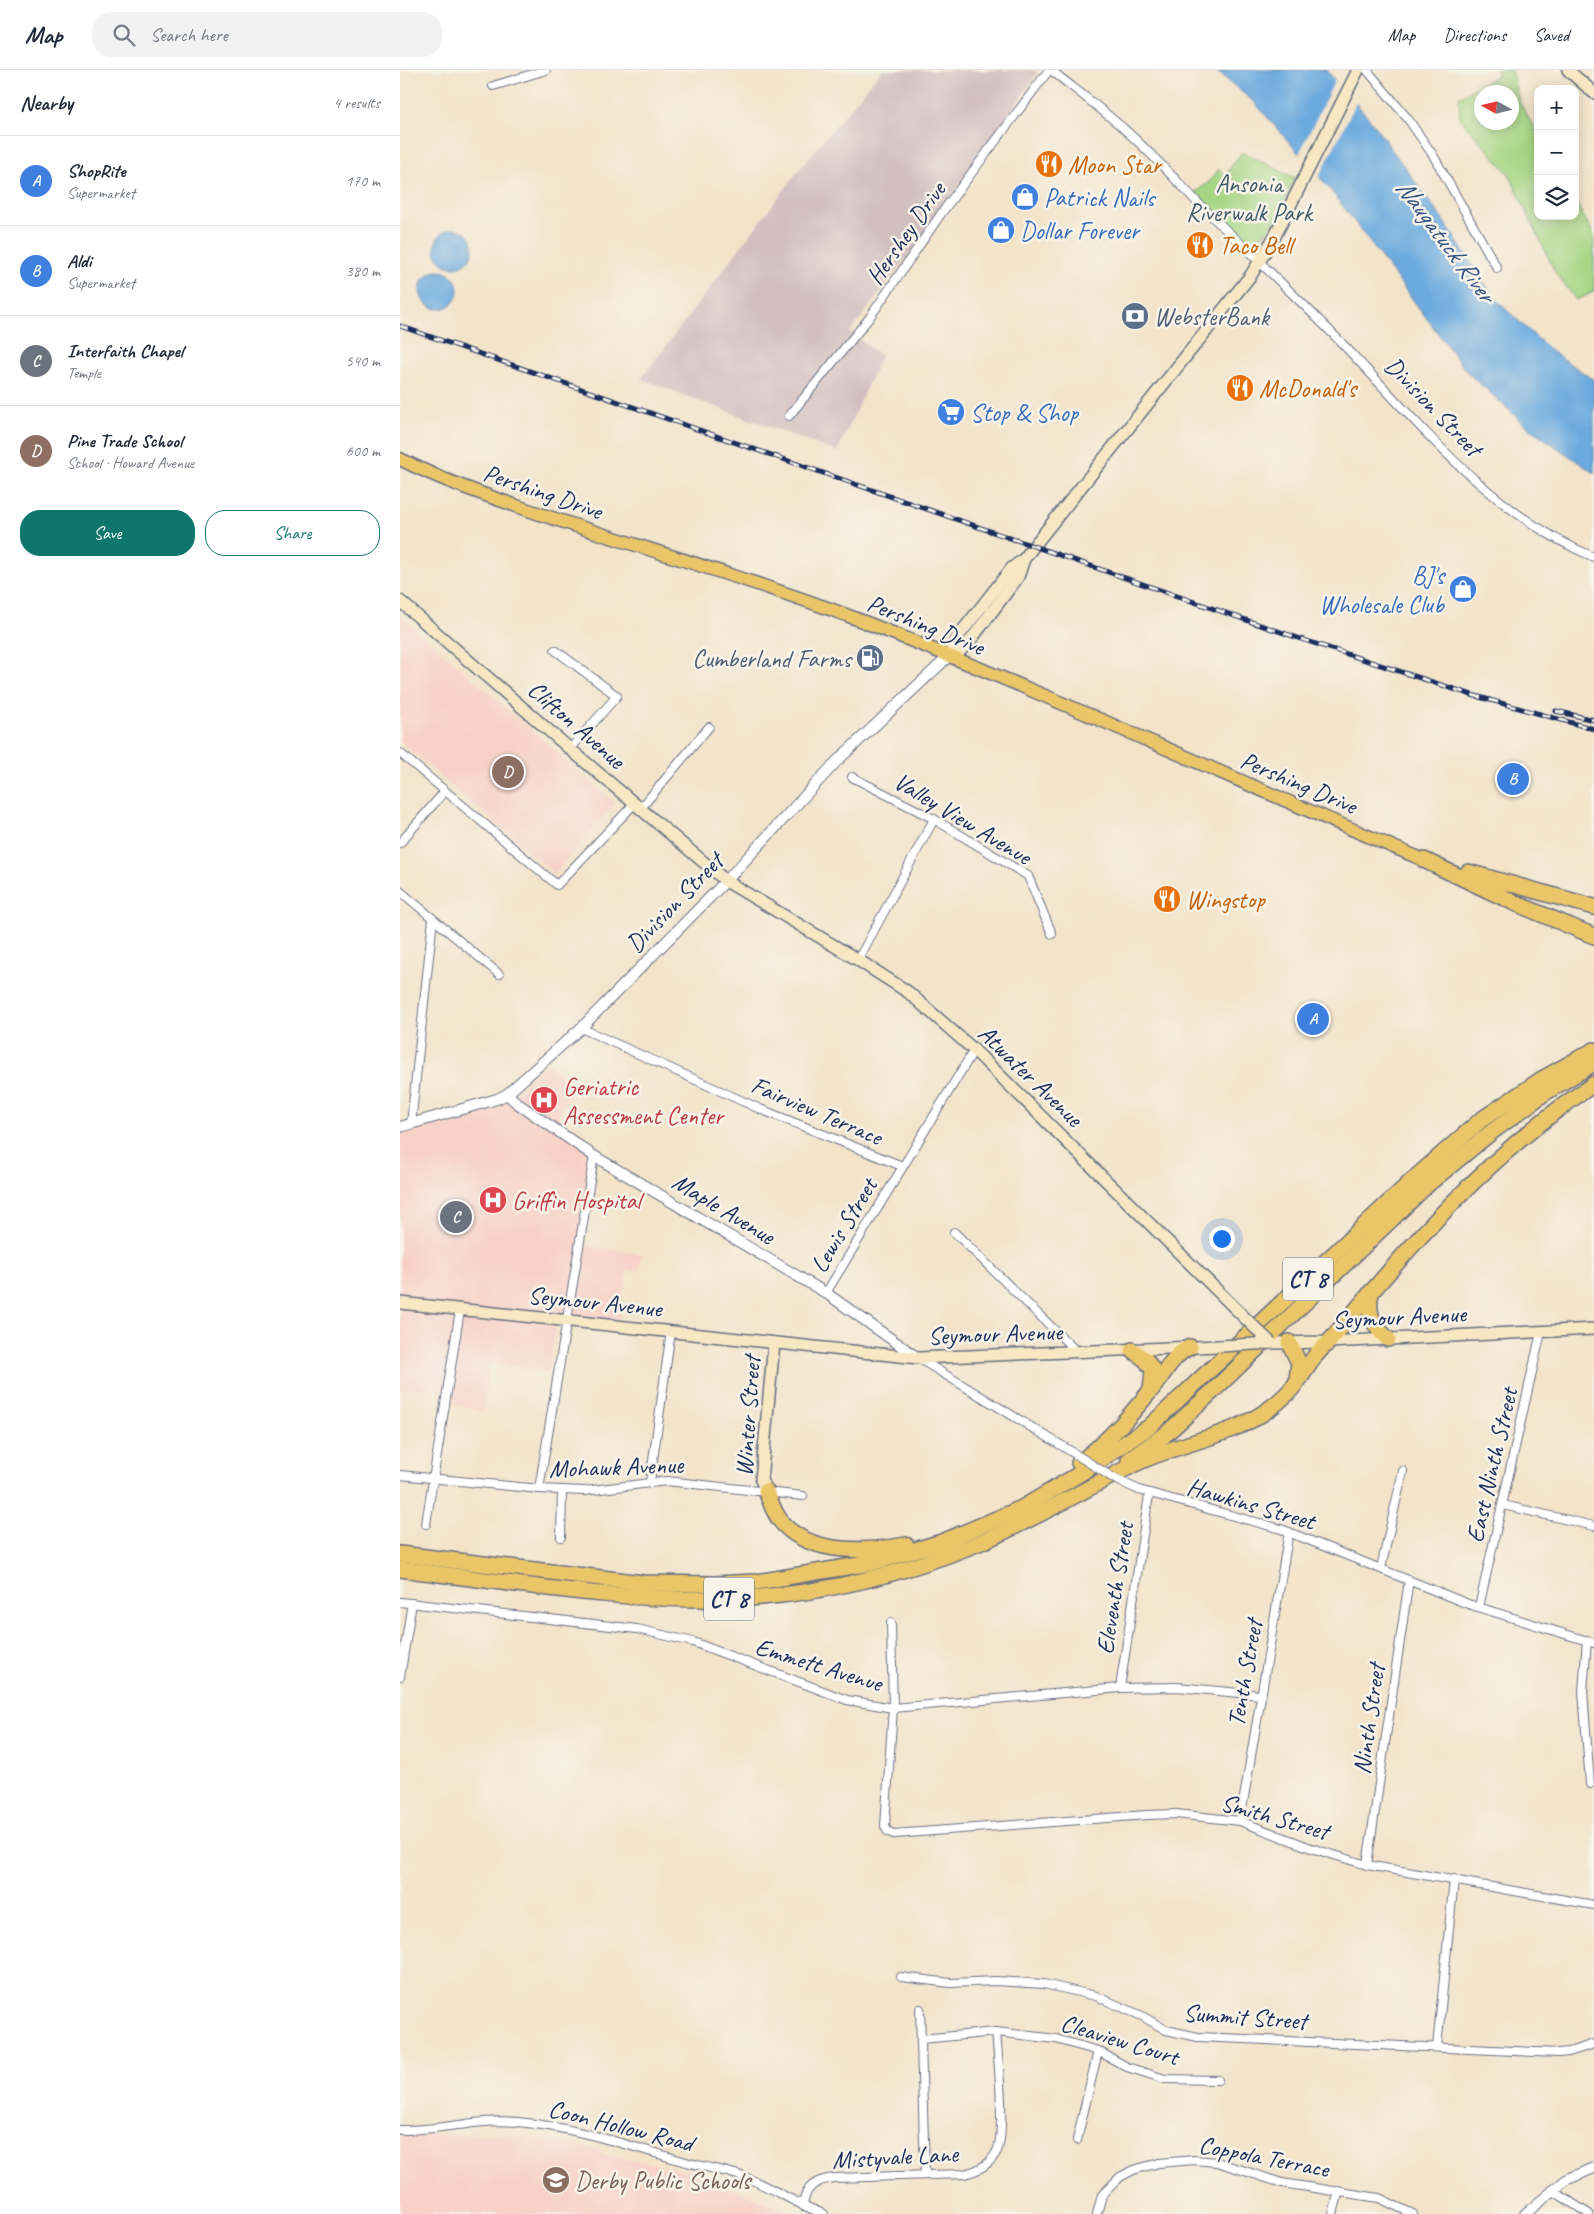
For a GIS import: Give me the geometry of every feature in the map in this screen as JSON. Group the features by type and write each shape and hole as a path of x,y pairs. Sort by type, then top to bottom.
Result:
{"highway":[{"path":"1424,860 1594,907"},
{"path":"1424,860 1594,936"},
{"name":"CT 8","path":"400,1554 614,1581 715,1584 788,1578 861,1565 942,1542 1022,1508 1080,1473 1149,1427 1417,1176 1481,1120 1542,1079 1594,1050"},
{"name":"CT 8","path":"400,1569 642,1598 756,1597 834,1586 896,1571 972,1546 1045,1513 1116,1469 1166,1434 1222,1383 1427,1185 1496,1129 1546,1092 1594,1063"},
{"path":"1045,1513 1136,1464 1252,1419 1266,1411 1293,1387 1313,1356 1329,1342 1437,1216 1496,1159 1569,1100 1594,1084"},
{"path":"1371,1292 1370,1316 1378,1331 1388,1339"},
{"path":"1280,1342 1299,1363 1298,1374 1293,1387"},
{"path":"1022,1508 1094,1452 1116,1431 1178,1355 1190,1348"},
{"path":"1132,1350 1146,1360 1153,1370 1151,1390"},
{"path":"766,1491 778,1518 784,1525 803,1539 817,1544 837,1548 871,1549 942,1542"}],"main road":[{"name":"Division Street","path":"948,657 958,652 970,641 1015,582 1021,571 1024,559 1259,263 1299,189 1358,70"},
{"path":"1568,70 1594,93"},
{"name":"Pershing Drive","path":"400,459 493,499 846,615 1098,719 1286,802 1424,860"},
{"name":"Clifton Avenue","path":"400,601 570,749 726,881"},
{"name":"Atwater Avenue","path":"726,881 908,992 974,1050 1246,1319 1280,1342"},
{"name":"Seymour Avenue","path":"400,1303 918,1358 1190,1348 1280,1342 1329,1342 1594,1329"},
{"name":"Winter Street","path":"766,1491 761,1480 774,1343"}],"street":[{"path":"493,86 546,70"},
{"path":"1050,70 1116,122 1149,152 1259,263"},
{"name":"Hershey Drive","path":"789,416 870,317 943,211 1050,70"},
{"path":"1367,70 1408,119 1433,155 1497,268"},
{"name":"Division Street","path":"1259,263 1321,322 1433,441 1477,483 1520,517 1594,557"},
{"path":"554,650 617,696 570,749"},
{"name":"Division Street","path":"400,1127 497,1099 507,1094 581,1028 726,881 837,760 948,657"},
{"path":"400,753 557,885 638,806 709,727"},
{"name":"Valley View Avenue","path":"852,778 934,819 1028,876 1052,934"},
{"path":"400,843 445,791"},
{"path":"858,960 934,819"},
{"path":"400,891 499,974"},
{"path":"410,1124 433,919"},
{"name":"Fairview Terrace","path":"581,1028 760,1109 902,1166"},
{"name":"Lewis Street","path":"826,1293 974,1050"},
{"name":"Maple Avenue","path":"507,1094 517,1103 594,1156 826,1293 918,1358"},
{"path":"539,1489 594,1156"},
{"path":"954,1232 1077,1352"},
{"path":"426,1524 460,1310"},
{"path":"650,1482 671,1331"},
{"name":"East Ninth Street","path":"1479,1607 1541,1332"},
{"name":"Hawkins Street","path":"918,1358 1064,1447 1149,1495 1289,1532 1479,1607 1590,1641"},
{"path":"1381,1568 1403,1470"},
{"name":"Mohawk Avenue","path":"400,1475 562,1490 595,1490 667,1481 802,1496"},
{"path":"561,1537 562,1490"},
{"name":"Eleventh Street","path":"1120,1688 1149,1495"},
{"path":"1502,1505 1594,1526"},
{"name":"Tenth Street","path":"1240,1822 1289,1532"},
{"name":"Ninth Street","path":"1368,1865 1409,1580"},
{"name":"Emmett Avenue","path":"400,1602 637,1629 693,1642 847,1700 893,1708 1120,1688 1176,1687 1260,1695"},
{"path":"400,1677 412,1603"},
{"path":"891,1624 893,1708"},
{"path":"1590,1641 1583,1690 1590,1784"},
{"name":"Smith Street","path":"893,1708 885,1826 888,1832 901,1835 1176,1814 1240,1822 1311,1848 1368,1865 1594,1905"},
{"path":"1437,2047 1454,1879"},
{"name":"Summit Street","path":"901,1977 950,1983 996,1981 1044,1984 1096,1996 1142,2016 1166,2030 1186,2036 1559,2053 1569,2052 1594,2044"},
{"path":"920,2009 925,2175"},
{"name":"Cleaview Court","path":"921,2039 996,2032 1056,2039 1098,2051 1127,2067 1165,2079 1218,2080"},
{"name":"Mistyvale Lane","path":"803,2206 806,2191 820,2180 964,2174 976,2171 988,2163 997,2151 1002,2130 996,2032"},
{"path":"1077,2140 1098,2051"},
{"name":"Coon Hollow Road","path":"400,2130 442,2129 491,2121 535,2124 610,2139 724,2171 752,2180 803,2206 824,2214"},
{"name":"Coppola Terrace","path":"1097,2214 1102,2195 1120,2176 1133,2170 1159,2163 1208,2160 1282,2183 1383,2199 1413,2214"},
{"path":"1525,2214 1566,2180 1594,2168"},
{"path":"1552,2190 1589,2214"},
{"path":"1333,2214 1339,2191"}],"shaded area":[{"path":"882,70 1033,70 1038,73 912,251 850,332 881,356 837,452 641,379 802,166"},
{"path":"400,616 615,803 554,874 400,741"},
{"name":"Griffin Hospital","path":"544,1062 577,1086 552,1125 594,1156 579,1245 642,1254 639,1271 627,1270 619,1326 557,1320 549,1372 490,1363 483,1411 445,1403 436,1388 400,1389 400,1128 514,1097"},
{"name":"Derby Public Schools","path":"400,2132 414,2134 515,2135 583,2146 610,2156 690,2171 792,2214 400,2214"}],"green space":[{"path":"1497,70 1511,70 1515,85 1481,85 1497,76"},
{"path":"1474,89 1474,130 1519,130 1519,101 1534,128 1534,220 1579,220 1579,208 1594,235 1594,292 1576,300 1555,272 1509,174 1460,119 1459,97"},
{"name":"Ansonia Riverwalk Park","path":"1242,152 1295,178 1280,211 1265,233 1253,239 1243,240 1208,204 1194,193 1209,182 1219,169 1225,175"}],"water":[{"name":"Naugatuck River","path":"1215,70 1326,70 1368,117 1441,217 1494,298 1551,351 1594,380 1594,473 1529,428 1466,371 1330,189 1254,102"},
{"path":"454,229 468,234 473,248 468,262 454,267 440,262 435,248 440,234"},
{"path":"439,271 453,276 458,290 453,304 439,309 425,304 420,290 425,276"}],"pier":[{"path":"1336,78 1357,101 1318,179 1298,156"}],"railway":[{"path":"400,326 1298,638 1472,695 1594,729"},
{"path":"1556,711 1594,720"}],"place":[{"name":"Moon Star","path":"1049,164"},
{"name":"Patrick Nails","path":"1025,197"},
{"name":"Dollar Forever","path":"1001,230"},
{"name":"Taco Bell","path":"1200,245"},
{"name":"WebsterBank","path":"1135,316"},
{"name":"McDonald's","path":"1240,388"},
{"name":"Stop & Shop","path":"951,412"},
{"name":"BJ's Wholesale Club","path":"1463,589"},
{"name":"Cumberland Farms","path":"870,658"},
{"name":"Pine Trade School","path":"508,772"},
{"name":"Aldi","path":"1513,779"},
{"name":"Wingstop","path":"1167,899"},
{"name":"ShopRite","path":"1313,1019"},
{"name":"Geriatric Assessment Center","path":"544,1100"},
{"name":"Griffin Hospital","path":"493,1200"},
{"name":"Interfaith Chapel","path":"456,1217"},
{"name":"Derby Public Schools","path":"556,2180"}]}
